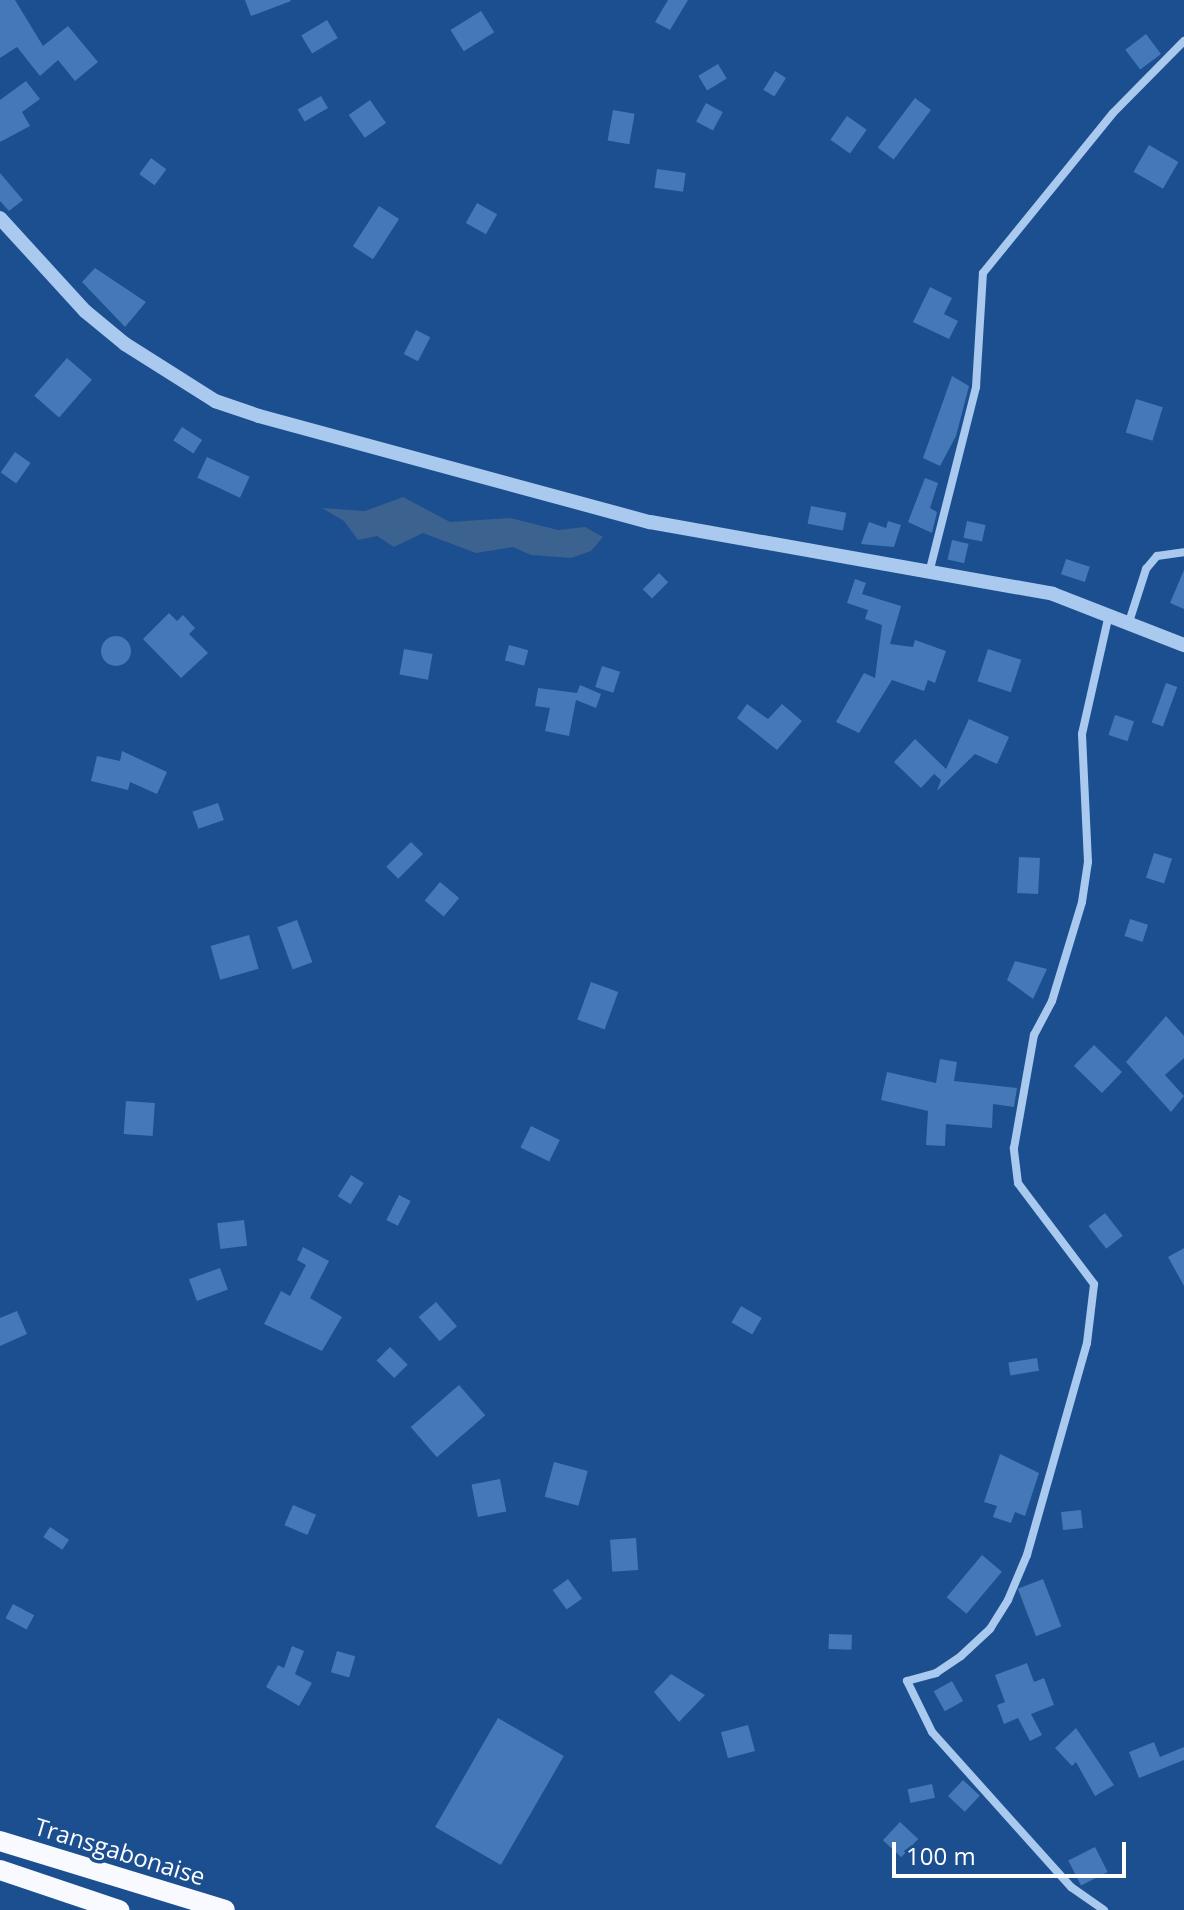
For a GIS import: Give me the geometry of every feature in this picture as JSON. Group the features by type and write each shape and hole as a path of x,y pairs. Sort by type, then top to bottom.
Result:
{"highway":[{"name":"Transgabonaise","path":"0,1841 225,1910"},
{"path":"0,1870 119,1910"}],"street":[{"path":"930,569 976,387 983,273 1113,113 1184,41"},
{"path":"0,218 85,311 170,375 215,401 337,442 650,522 930,569 1053,594 1184,645"},
{"path":"1129,622 1146,569 1157,556 1184,552"},
{"path":"1104,1910 1071,1887 932,1732 907,1681 936,1673 961,1656 990,1629 1008,1600 1027,1555 1087,1343 1094,1284 1018,1183 1014,1148 1034,1035 1052,1001 1082,902 1088,862 1082,734 1109,614"}],"water":[{"path":"403,497 450,522 510,518 558,530 585,527 603,537 591,551 571,558 531,555 513,547 476,553 423,533 394,547 377,536 358,540 344,521 322,508 365,511"}],"building":[{"path":"0,0 15,0 43,46 68,26 98,62 75,81 58,60 40,76 17,47 0,58"},
{"path":"245,0 290,0 291,1 251,16"},
{"path":"668,0 688,0 670,30 655,22"},
{"path":"481,11 494,32 464,51 450,30"},
{"path":"327,20 338,38 312,53 301,35"},
{"path":"1146,34 1161,54 1140,70 1125,50"},
{"path":"718,64 727,79 707,90 698,76"},
{"path":"775,71 786,78 774,97 763,90"},
{"path":"26,81 40,99 22,112 30,126 0,142 0,100"},
{"path":"321,96 328,108 305,122 298,110"},
{"path":"915,98 931,110 894,160 878,148"},
{"path":"370,100 386,123 365,138 349,115"},
{"path":"706,103 723,112 713,130 696,122"},
{"path":"613,110 635,114 629,144 608,141"},
{"path":"847,116 867,130 850,154 830,140"},
{"path":"1149,145 1178,162 1163,189 1134,172"},
{"path":"151,158 166,169 155,185 139,174"},
{"path":"657,169 686,173 683,192 654,188"},
{"path":"0,173 23,200 9,211 0,201"},
{"path":"477,203 497,214 486,234 466,223"},
{"path":"379,206 399,219 373,259 353,246"},
{"path":"95,268 146,302 125,327 82,282"},
{"path":"930,287 952,298 944,314 958,321 949,339 913,322"},
{"path":"416,330 430,337 418,361 404,354"},
{"path":"67,358 92,380 59,417 34,396"},
{"path":"952,376 969,386 956,436 940,466 923,458"},
{"path":"1136,399 1163,407 1153,441 1126,432"},
{"path":"182,427 202,440 193,453 173,440"},
{"path":"15,452 31,463 16,483 1,472"},
{"path":"207,457 250,477 240,498 197,478"},
{"path":"925,478 938,483 930,508 937,512 932,533 908,522"},
{"path":"811,506 846,513 843,531 808,524"},
{"path":"888,521 901,525 894,547 861,544 869,522 886,528"},
{"path":"967,521 986,525 982,542 963,538"},
{"path":"952,540 969,544 964,563 948,559"},
{"path":"1066,559 1090,567 1085,582 1061,574"},
{"path":"1184,570 1184,609 1170,603"},
{"path":"659,573 668,582 652,598 643,589"},
{"path":"855,579 866,583 862,594 901,606 890,644 913,647 915,640 946,651 935,683 928,680 924,691 892,680 859,733 836,722 864,673 875,678 882,625 865,619 868,610 847,603"},
{"path":"169,613 177,621 183,615 195,628 189,634 208,653 181,678 143,639"},
{"path":"116,636 127,640 131,651 127,662 116,666 105,662 101,651 105,640"},
{"path":"509,645 528,650 524,666 505,660"},
{"path":"404,649 433,654 428,680 399,675"},
{"path":"988,649 1021,660 1011,692 977,681"},
{"path":"602,666 620,672 613,693 595,687"},
{"path":"1166,683 1177,687 1163,727 1152,722"},
{"path":"580,685 601,694 596,708 576,700 569,736 545,731 550,708 535,706 538,688 577,693"},
{"path":"747,704 768,719 782,704 802,721 777,750 737,718"},
{"path":"1115,715 1134,721 1128,741 1109,735"},
{"path":"969,719 1009,737 997,764 975,754 937,791 941,780 934,774 921,788 894,762 915,739 946,769"},
{"path":"122,751 167,772 157,794 130,782 128,790 91,781 97,756 120,761"},
{"path":"218,803 224,820 198,829 192,812"},
{"path":"411,842 423,854 398,879 386,867"},
{"path":"1154,853 1172,859 1164,884 1146,878"},
{"path":"1019,857 1040,858 1038,894 1017,893"},
{"path":"440,882 459,898 444,916 425,900"},
{"path":"1130,919 1148,925 1143,942 1124,936"},
{"path":"297,920 312,962 293,969 277,927"},
{"path":"249,935 259,969 220,980 211,946"},
{"path":"1015,961 1047,969 1033,999 1007,980"},
{"path":"591,982 618,992 605,1030 577,1020"},
{"path":"1166,1016 1184,1036 1184,1058 1165,1075 1184,1096 1171,1112 1126,1062"},
{"path":"1094,1045 1122,1072 1102,1093 1074,1066"},
{"path":"940,1059 957,1062 954,1081 1017,1088 1014,1107 993,1104 992,1128 946,1124 945,1146 926,1145 928,1111 881,1100 887,1072 936,1083"},
{"path":"126,1101 155,1103 153,1136 124,1134"},
{"path":"531,1126 560,1140 549,1162 520,1148"},
{"path":"351,1175 364,1183 350,1204 338,1196"},
{"path":"399,1195 411,1201 398,1226 386,1220"},
{"path":"1105,1213 1123,1236 1106,1249 1088,1226"},
{"path":"244,1220 247,1246 220,1249 217,1223"},
{"path":"303,1247 329,1261 310,1298 342,1317 322,1351 264,1324 281,1291 290,1296 306,1265 297,1260"},
{"path":"1184,1248 1184,1286 1168,1257"},
{"path":"220,1268 228,1290 197,1301 189,1279"},
{"path":"436,1302 457,1326 440,1341 419,1317"},
{"path":"741,1306 762,1318 752,1334 732,1322"},
{"path":"17,1311 27,1334 0,1346 0,1318"},
{"path":"390,1347 408,1365 394,1378 377,1360"},
{"path":"1037,1358 1039,1371 1010,1375 1008,1363"},
{"path":"459,1385 485,1415 437,1457 411,1427"},
{"path":"1000,1454 1039,1473 1025,1516 1015,1512 1011,1523 993,1517 997,1506 984,1502"},
{"path":"554,1462 588,1471 578,1506 545,1497"},
{"path":"500,1479 506,1511 478,1517 472,1485"},
{"path":"293,1505 316,1515 307,1535 284,1525"},
{"path":"1081,1510 1083,1528 1063,1530 1061,1512"},
{"path":"50,1527 69,1540 62,1550 43,1537"},
{"path":"636,1538 638,1570 612,1572 610,1540"},
{"path":"982,1555 1002,1572 967,1614 947,1597"},
{"path":"568,1579 582,1598 567,1610 553,1590"},
{"path":"1043,1579 1061,1627 1036,1636 1018,1589"},
{"path":"13,1604 34,1615 27,1629 5,1618"},
{"path":"829,1634 852,1635 851,1650 828,1649"},
{"path":"292,1646 304,1651 295,1674 312,1683 299,1706 266,1687 278,1665 284,1668"},
{"path":"337,1651 355,1656 349,1677 331,1672"},
{"path":"1027,1663 1034,1682 1044,1678 1054,1705 1031,1714 1042,1735 1030,1741 1018,1718 1004,1724 997,1705 1005,1702 995,1675"},
{"path":"671,1674 705,1695 679,1722 654,1692"},
{"path":"952,1681 963,1701 945,1711 934,1691"},
{"path":"498,1718 564,1756 501,1865 435,1827"},
{"path":"748,1725 755,1751 728,1758 721,1732"},
{"path":"1076,1728 1114,1785 1095,1796 1076,1762 1072,1766 1055,1748"},
{"path":"1154,1742 1160,1757 1184,1747 1184,1760 1139,1778 1129,1752"},
{"path":"963,1780 980,1796 965,1812 948,1796"},
{"path":"932,1784 935,1798 910,1803 908,1789"},
{"path":"900,1822 918,1839 901,1857 883,1840"},
{"path":"1095,1847 1108,1872 1081,1886 1068,1861"}]}
